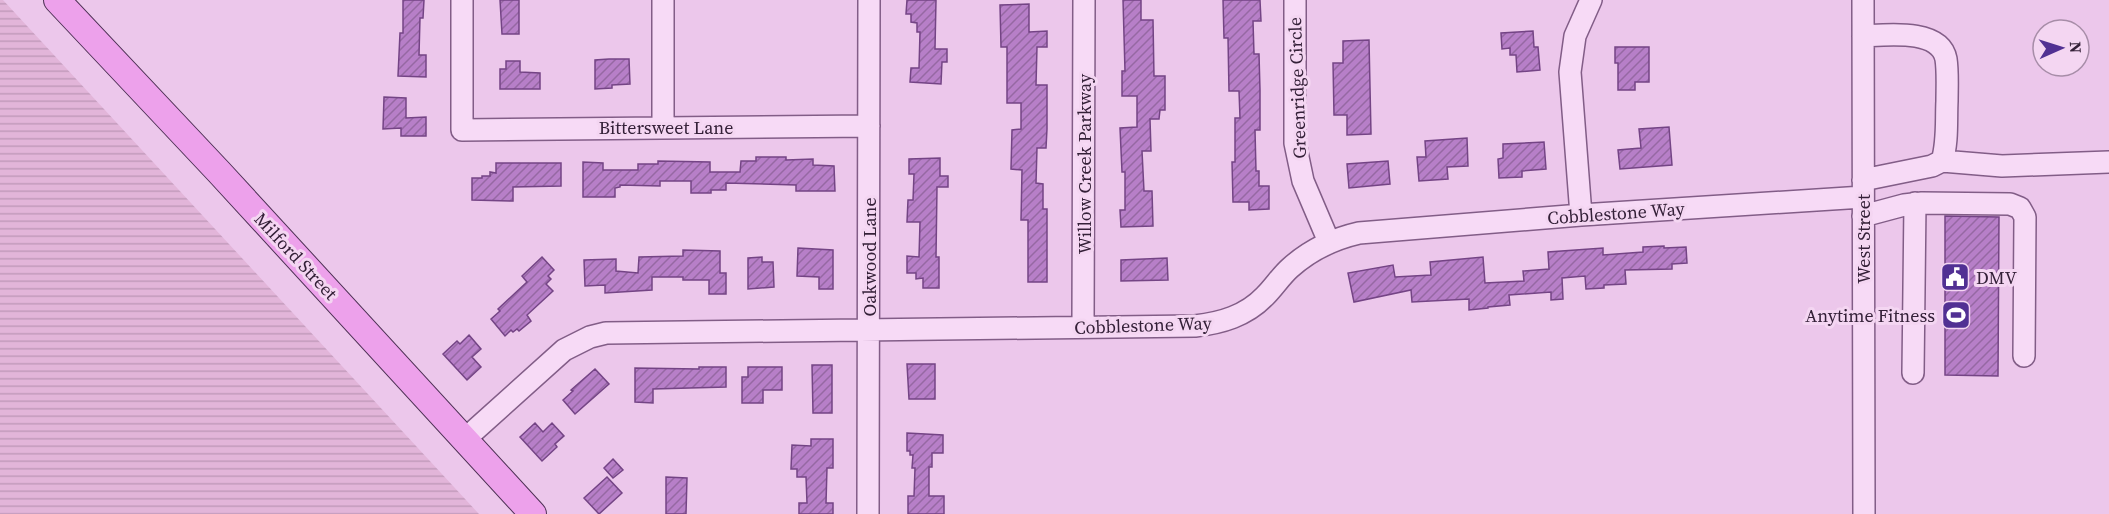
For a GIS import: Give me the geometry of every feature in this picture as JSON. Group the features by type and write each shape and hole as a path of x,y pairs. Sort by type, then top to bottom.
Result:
{"main road":[{"name":"Milford Street","path":"57,0 219,172 531,513"}],"street":[{"name":"Bittersweet Lane","path":"462,0 462,130 869,126"},
{"path":"663,0 663,127"},
{"name":"Oakwood Lane","path":"868,514 869,0"},
{"name":"Willow Creek Parkway","path":"1083,327 1084,0"},
{"name":"Greenridge Circle","path":"1295,0 1295,143 1303,181 1329,242"},
{"path":"1581,215 1570,72 1575,36 1591,0"},
{"name":"West Street","path":"1863,0 1864,514"},
{"path":"1863,36 1906,34 1925,38 1939,45 1946,58 1946,149 1942,161"},
{"path":"1863,198 1942,161 2002,166 2109,162"},
{"name":"Cobblestone Way","path":"465,439 564,350 590,337 606,333 1195,326 1231,319 1247,311 1264,298 1288,270 1307,254 1329,242 1366,232 1581,215 1863,198"},
{"path":"1863,198 1915,203 2010,204 2020,208 2025,217 2024,356"},
{"path":"1914,373 1915,203"}],"shaded area":[{"path":"0,0 3,0 479,514 0,514"}],"building":[{"path":"403,0 424,0 423,18 420,18 419,55 426,55 426,77 398,76 400,33 403,33"},
{"path":"500,0 519,0 519,34 502,34"},
{"path":"907,0 936,0 935,49 947,49 947,62 942,62 941,84 910,82 911,68 919,68 920,32 917,32 917,23 911,22 911,14 906,14"},
{"path":"1123,0 1141,0 1141,20 1153,20 1154,76 1165,76 1165,110 1160,110 1159,119 1150,119 1151,151 1142,151 1144,191 1152,191 1153,226 1121,227 1120,210 1125,210 1125,172 1122,172 1120,128 1137,127 1137,96 1122,96 1122,71 1125,71"},
{"path":"1223,0 1260,0 1261,21 1253,21 1254,54 1259,54 1260,90 1260,130 1255,130 1256,171 1259,171 1259,186 1269,186 1269,209 1249,210 1249,202 1233,202 1232,162 1235,162 1235,118 1240,118 1239,91 1229,91 1228,38 1224,38"},
{"path":"1029,4 1029,32 1047,31 1047,47 1037,47 1036,85 1047,85 1047,129 1046,148 1037,148 1036,183 1043,184 1043,209 1047,209 1047,282 1028,282 1028,220 1021,220 1022,170 1011,169 1012,130 1021,129 1021,103 1007,103 1007,47 1001,47 1000,5"},
{"path":"1533,31 1534,47 1538,47 1540,70 1517,72 1516,55 1510,55 1510,48 1502,49 1501,33"},
{"path":"1369,40 1371,134 1347,135 1347,115 1334,115 1333,63 1343,63 1343,41"},
{"path":"1615,47 1649,47 1649,82 1635,82 1635,90 1618,90 1618,63 1615,63"},
{"path":"629,59 630,84 595,89 595,60"},
{"path":"506,61 520,61 520,72 540,73 540,89 500,89 500,69 506,69"},
{"path":"384,97 406,98 406,118 426,117 426,136 401,136 401,128 383,129"},
{"path":"1669,127 1672,165 1620,169 1618,150 1641,148 1639,129"},
{"path":"1467,138 1468,166 1447,167 1448,179 1419,181 1417,157 1426,157 1425,141"},
{"path":"1544,142 1546,169 1522,171 1522,177 1499,178 1498,159 1503,158 1503,144"},
{"path":"756,157 786,157 786,160 813,159 813,165 834,166 835,191 796,191 796,185 726,183 726,190 691,193 691,181 660,181 660,186 620,185 615,188 615,197 583,197 583,162 603,163 603,170 638,170 638,164 658,164 658,161 710,162 710,172 740,172 741,161 756,161"},
{"path":"940,158 940,176 948,176 948,187 937,187 936,257 939,257 939,288 923,288 923,278 916,279 916,273 907,273 907,256 919,257 920,222 907,222 908,200 913,200 914,174 909,174 909,159"},
{"path":"1388,161 1390,184 1349,188 1347,164"},
{"path":"496,163 561,163 561,186 513,187 513,201 472,200 472,178 490,176 490,172 496,173"},
{"path":"1945,216 1999,217 1998,376 1945,375"},
{"path":"1664,246 1664,248 1686,247 1687,263 1672,264 1672,269 1625,270 1626,284 1604,285 1604,288 1586,289 1585,276 1562,278 1563,299 1551,300 1551,292 1509,295 1510,305 1469,310 1469,299 1412,302 1411,290 1354,302 1348,273 1393,265 1395,277 1431,275 1430,262 1483,257 1485,283 1524,281 1523,271 1549,269 1548,252 1603,248 1603,255 1643,252 1643,247"},
{"path":"798,248 833,250 833,289 819,289 819,277 797,276"},
{"path":"683,250 720,251 720,273 726,273 726,294 709,294 709,280 683,280 683,277 652,277 652,290 605,293 605,285 585,286 584,260 616,259 616,271 638,273 639,257 683,256"},
{"path":"542,257 554,270 548,276 551,279 546,284 553,291 527,315 531,321 519,331 511,330 505,336 491,319 500,311 498,309 527,282 522,276"},
{"path":"762,257 762,262 773,262 774,287 748,289 748,258"},
{"path":"1167,258 1168,280 1121,281 1121,260"},
{"path":"469,335 481,349 472,357 481,367 467,380 443,354 457,341 460,344"},
{"path":"907,364 935,364 935,399 909,399"},
{"path":"812,365 832,365 832,413 813,413"},
{"path":"699,367 726,367 726,387 653,389 653,403 635,402 635,368 699,369"},
{"path":"748,367 782,367 782,390 763,390 763,403 742,403 742,377 748,377"},
{"path":"595,369 609,384 575,414 563,400"},
{"path":"535,423 543,432 552,423 564,436 555,444 557,447 542,461 520,437"},
{"path":"907,433 943,435 943,453 932,453 932,467 929,467 929,496 944,496 944,514 908,514 908,496 914,496 915,468 912,468 913,455 907,451"},
{"path":"811,439 833,439 833,468 827,468 826,503 833,503 833,514 799,514 799,503 807,503 806,477 797,477 797,469 791,469 792,445 811,446"},
{"path":"613,459 623,470 613,478 604,468"},
{"path":"607,477 622,493 599,514 584,498"},
{"path":"666,477 687,478 686,514 666,514"}],"place":[{"name":"DMV","path":"1955,277"},
{"name":"Anytime Fitness","path":"1956,315"}]}
